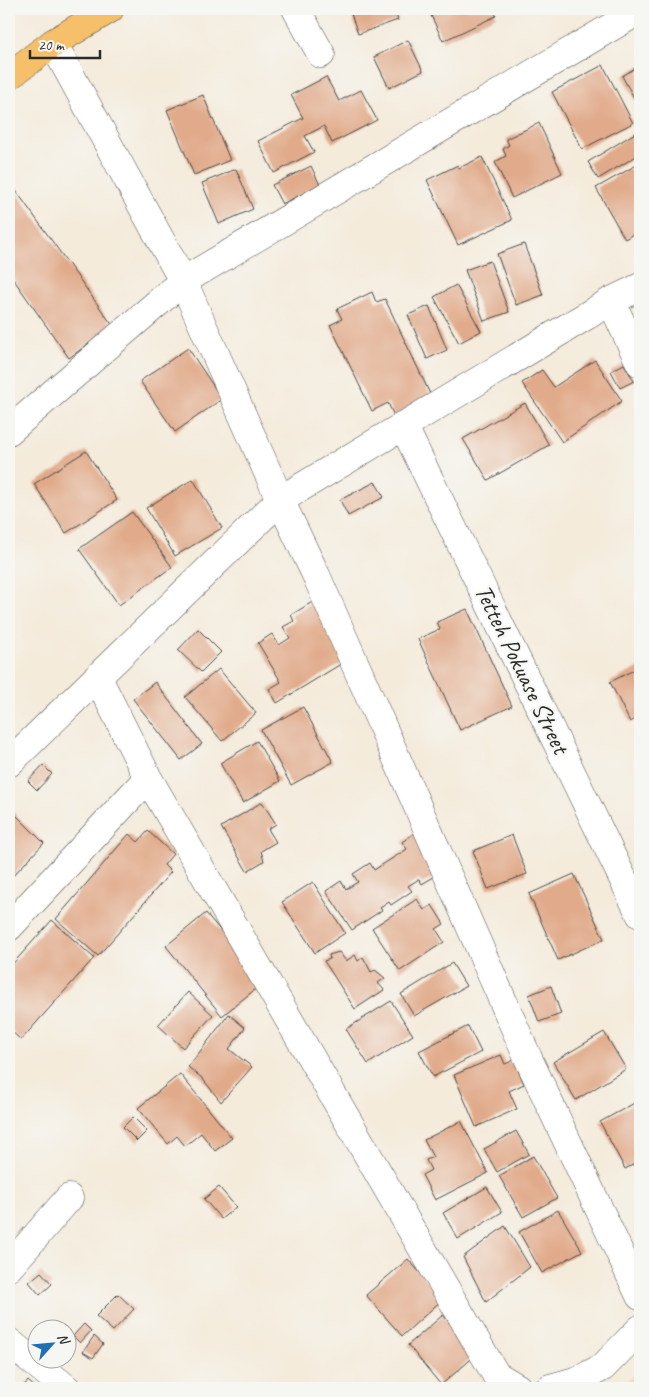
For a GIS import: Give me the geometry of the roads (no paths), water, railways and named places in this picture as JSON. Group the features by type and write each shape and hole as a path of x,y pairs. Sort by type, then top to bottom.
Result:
{"main road":[{"path":"9,76 53,43 110,9"}],"street":[{"path":"296,9 321,54"},
{"path":"9,432 183,281 640,10"},
{"path":"53,43 183,281 280,500 316,575 528,1058 640,1296"},
{"path":"9,763 280,500 611,301 640,287"},
{"path":"611,301 640,362"},
{"name":"Tetteh Pokuase Street","path":"403,425 640,914"},
{"path":"98,678 148,778 496,1375 518,1388"},
{"path":"9,927 148,778"},
{"path":"9,1267 69,1198"},
{"path":"550,1388 579,1380 603,1367 640,1329"},
{"path":"9,1342 66,1388"}]}
